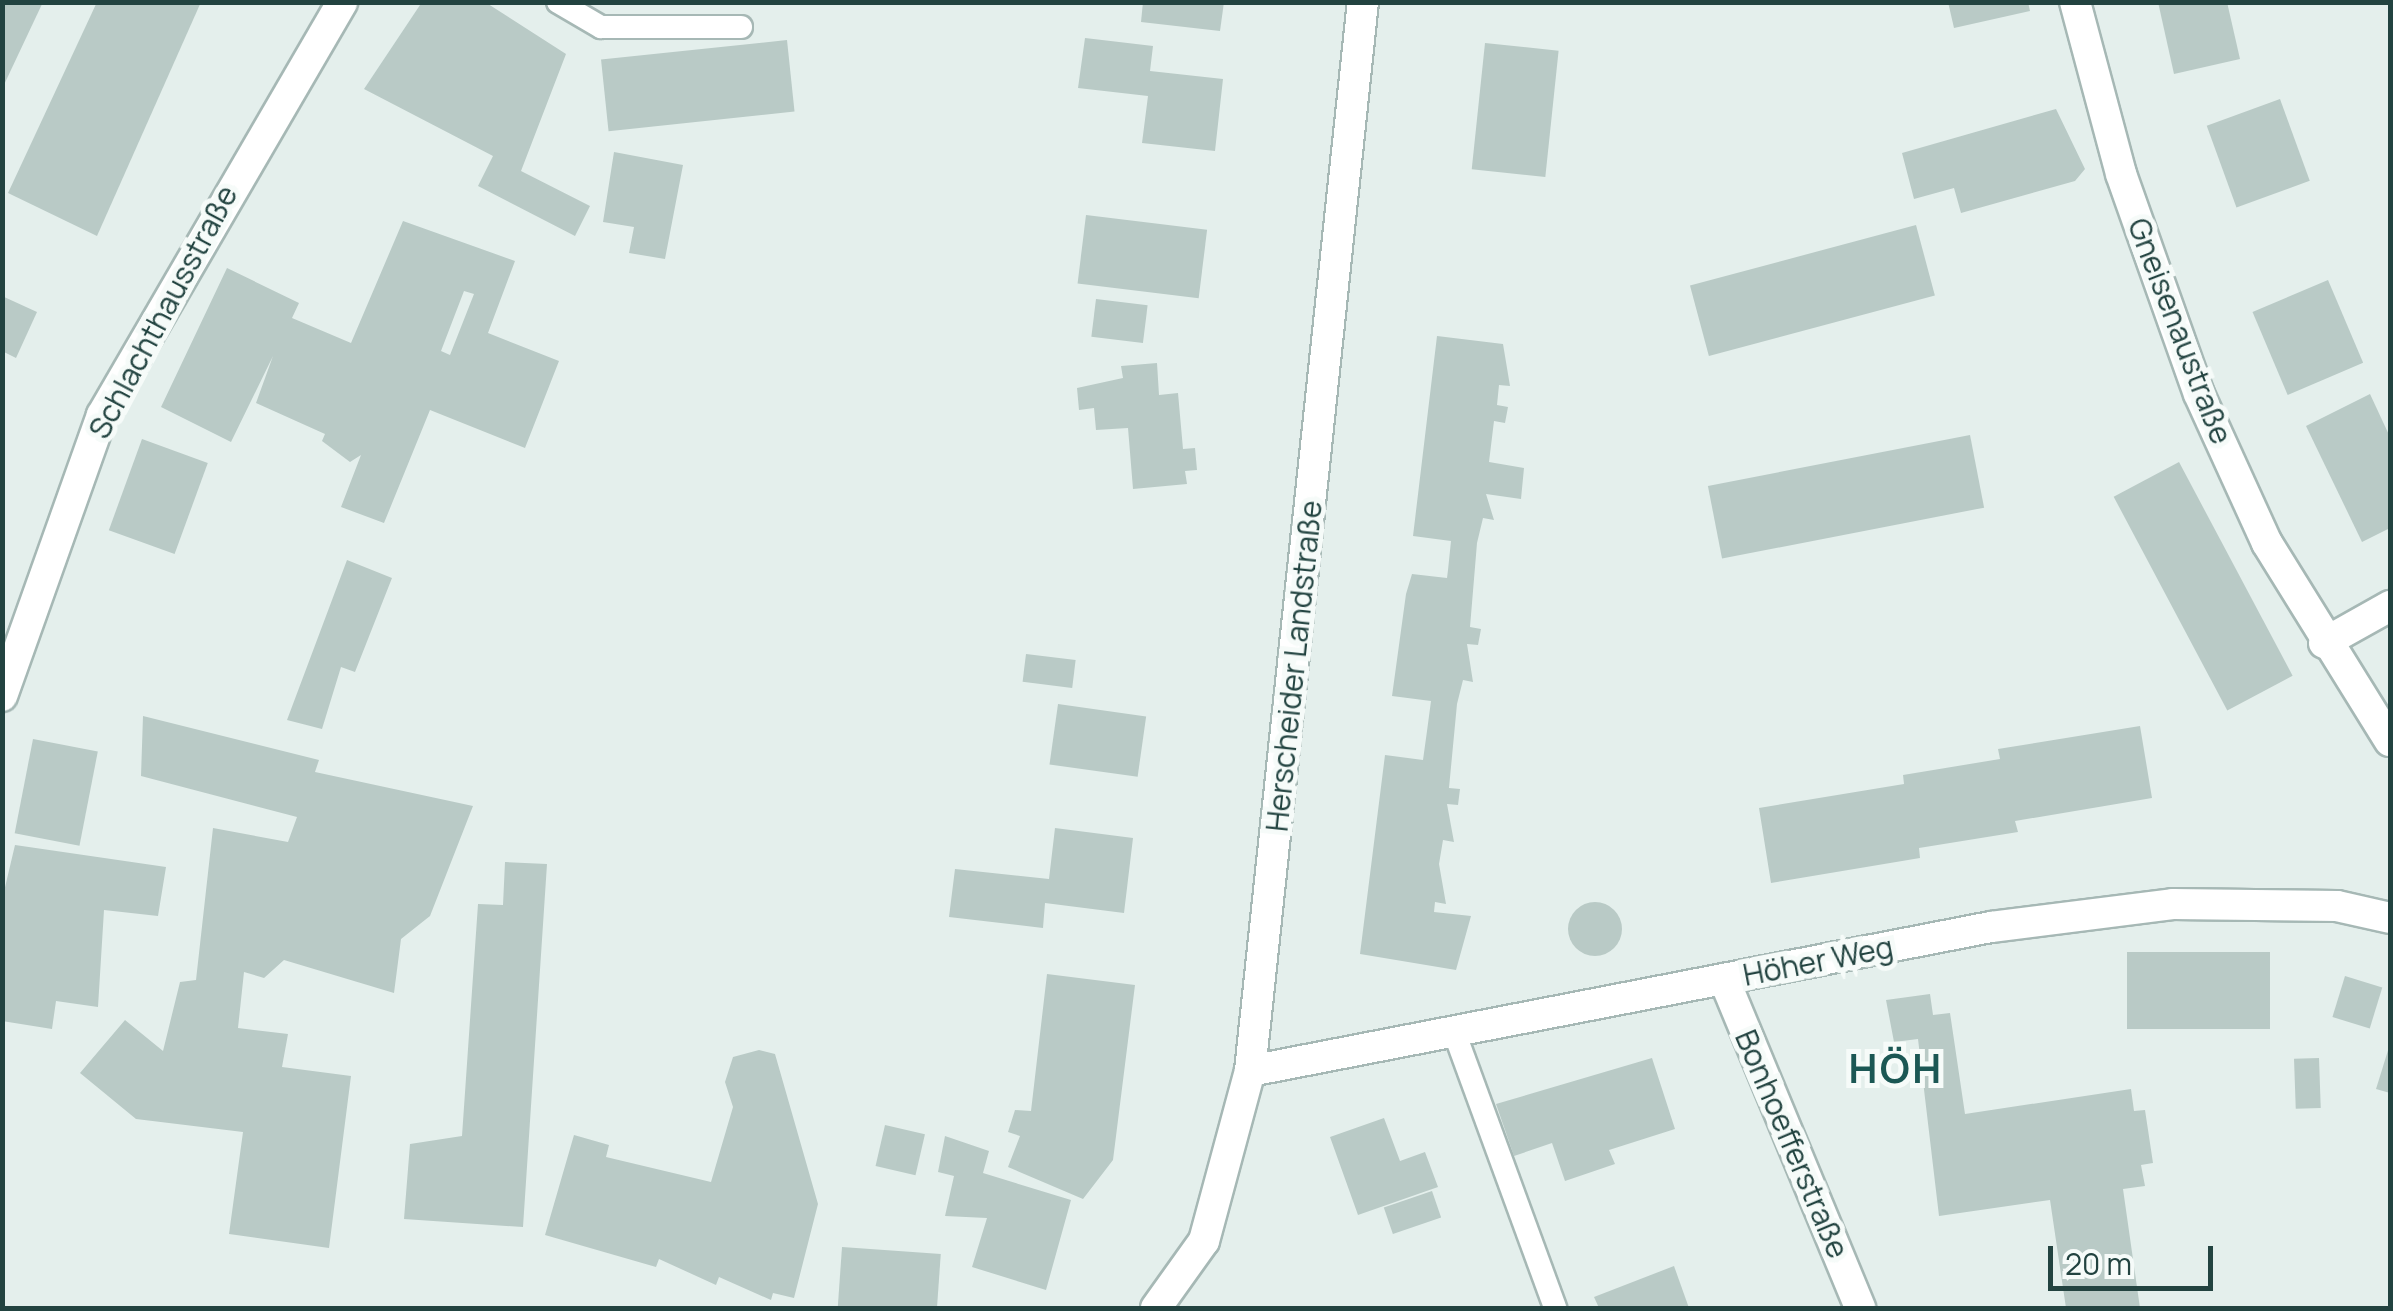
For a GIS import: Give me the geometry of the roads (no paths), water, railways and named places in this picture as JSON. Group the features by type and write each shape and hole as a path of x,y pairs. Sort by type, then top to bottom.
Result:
{"street":[{"name":"Schlachthausstraße","path":"2,696 102,414 269,114 342,2"},
{"name":"Herscheider Landstraße","path":"1156,1308 1204,1241 1250,1071 1363,2"},
{"name":"Gneisenaustraße","path":"2076,2 2176,340 2267,543 2324,643 2390,741"},
{"path":"2324,643 2390,606"},
{"name":"Höher Weg","path":"1250,1071 1991,927 2173,904 2337,906 2390,918"},
{"name":"Bonhoefferstraße","path":"1724,979 1860,1308"}],"lane":[{"path":"558,2 601,28 741,26"},
{"path":"1455,1034 1556,1308"}],"district":[{"name":"HÖH","path":"1896,1068"}]}
